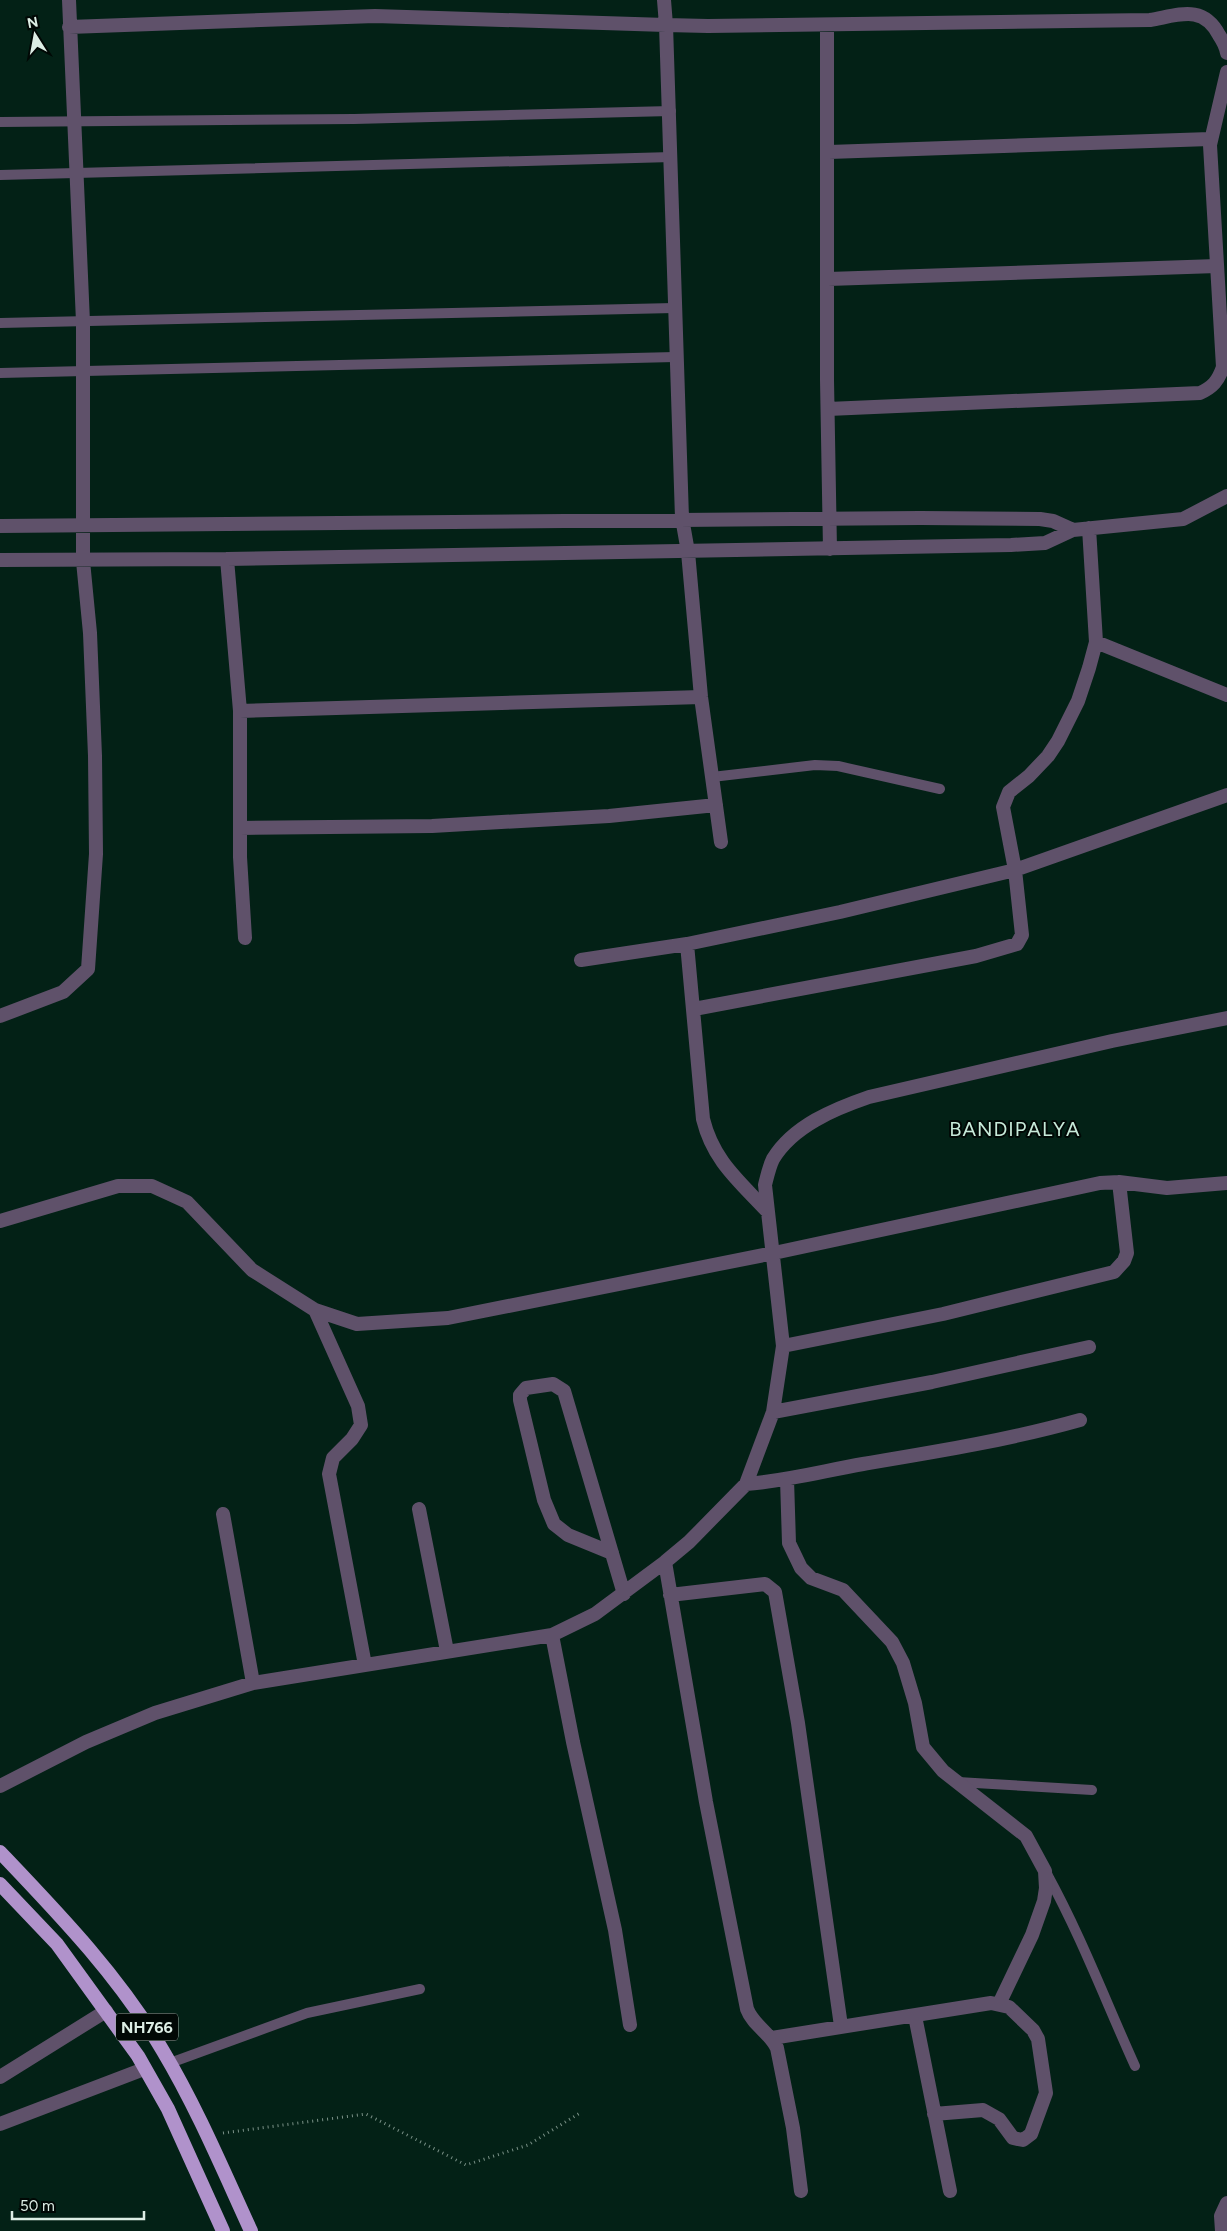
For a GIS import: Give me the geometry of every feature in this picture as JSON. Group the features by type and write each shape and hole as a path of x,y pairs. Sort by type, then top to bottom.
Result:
{"highway":[{"name":"NH766","path":"0,1852 81,1938 136,2011 170,2063 207,2134 251,2231"},
{"name":"NH766","path":"0,1884 57,1944 138,2056 168,2109 224,2231"}],"street":[{"path":"0,1016 63,992 88,969 96,854 90,633 83,560 83,322 69,0"},
{"path":"664,0 671,112 675,357 682,518 688,552 701,697 721,842"},
{"path":"69,27 374,16 666,24 828,25 1150,20 1197,14 1205,17 1214,25 1227,53"},
{"path":"828,25 830,549"},
{"path":"828,408 1200,393 1209,389 1219,379 1222,368 1210,139 1227,72"},
{"path":"829,152 1210,139"},
{"path":"828,279 1217,266"},
{"path":"0,560 227,559 1011,545 1045,543 1073,530 1183,519 1227,496"},
{"path":"0,526 682,518 1040,519 1053,521 1073,530"},
{"path":"694,1009 976,956 1017,944 1022,935 1015,870 1003,807 1004,799 1048,756 1078,701 1096,642 1090,528"},
{"path":"227,559 240,711 240,828 246,938"},
{"path":"1096,642 1227,695"},
{"path":"240,711 701,697"},
{"path":"581,960 687,944 840,912 1015,870 1227,796"},
{"path":"240,828 432,826 609,816 716,805"},
{"path":"687,944 703,1119 708,1140 720,1160 766,1210"},
{"path":"0,1786 86,1742 156,1713 253,1683 552,1635 595,1614 624,1594 689,1542 746,1484 773,1412 783,1346 774,1254 766,1210 765,1185 773,1160 786,1142 835,1109 869,1096 1227,1018"},
{"path":"0,1221 118,1186 152,1186 187,1202 252,1270 314,1310 357,1324 448,1318 774,1254 1100,1183 1119,1182 1167,1188 1227,1183"},
{"path":"783,1346 943,1314 1114,1272 1124,1262 1127,1252 1119,1182"},
{"path":"314,1310 358,1406 361,1425 352,1439 333,1458 329,1474 365,1665"},
{"path":"773,1412 932,1382 1090,1347"},
{"path":"612,1553 568,1535 554,1524 544,1500 520,1400 520,1394 526,1388 553,1384 564,1391 612,1553 624,1594"},
{"path":"746,1484 787,1479 1034,1433 1080,1420"},
{"path":"787,1479 789,1543 795,1558 811,1578 844,1590 892,1642 903,1663 915,1703 923,1747 943,1770 1026,1836 1045,1871 1046,1888 1044,1901 1032,1934 999,2004"},
{"path":"419,1509 447,1651"},
{"path":"223,1514 253,1683"},
{"path":"665,1562 706,1802 747,2009 753,2021 772,2038 777,2048 788,2104 801,2191"},
{"path":"670,1595 765,1584 775,1592 798,1723 841,2026"},
{"path":"552,1635 573,1742 615,1930 630,2025"},
{"path":"772,2038 841,2026 999,2004 1009,2008 1033,2030 1038,2039 1046,2085 1031,2134 1023,2140 1013,2138 999,2119 992,2113 983,2110 934,2114"},
{"path":"0,2077 106,2011"},
{"path":"915,2016 950,2191"},
{"path":"0,2124 144,2068"},
{"path":"1222,2231 1221,2216 1227,2203"}],"lane":[{"path":"0,122 671,112"},
{"path":"0,175 672,158"},
{"path":"0,323 674,308"},
{"path":"0,373 675,357"},
{"path":"712,777 815,765 838,766 940,789"},
{"path":"958,1782 1092,1790"},
{"path":"1045,1871 1088,1954 1104,1998 1135,2066"},
{"path":"170,2063 307,2013 420,1989"}],"path":[{"path":"207,2134 366,2114 466,2165 528,2145 580,2113"}],"district":[{"name":"BANDIPALYA","path":"1015,1129"}]}
